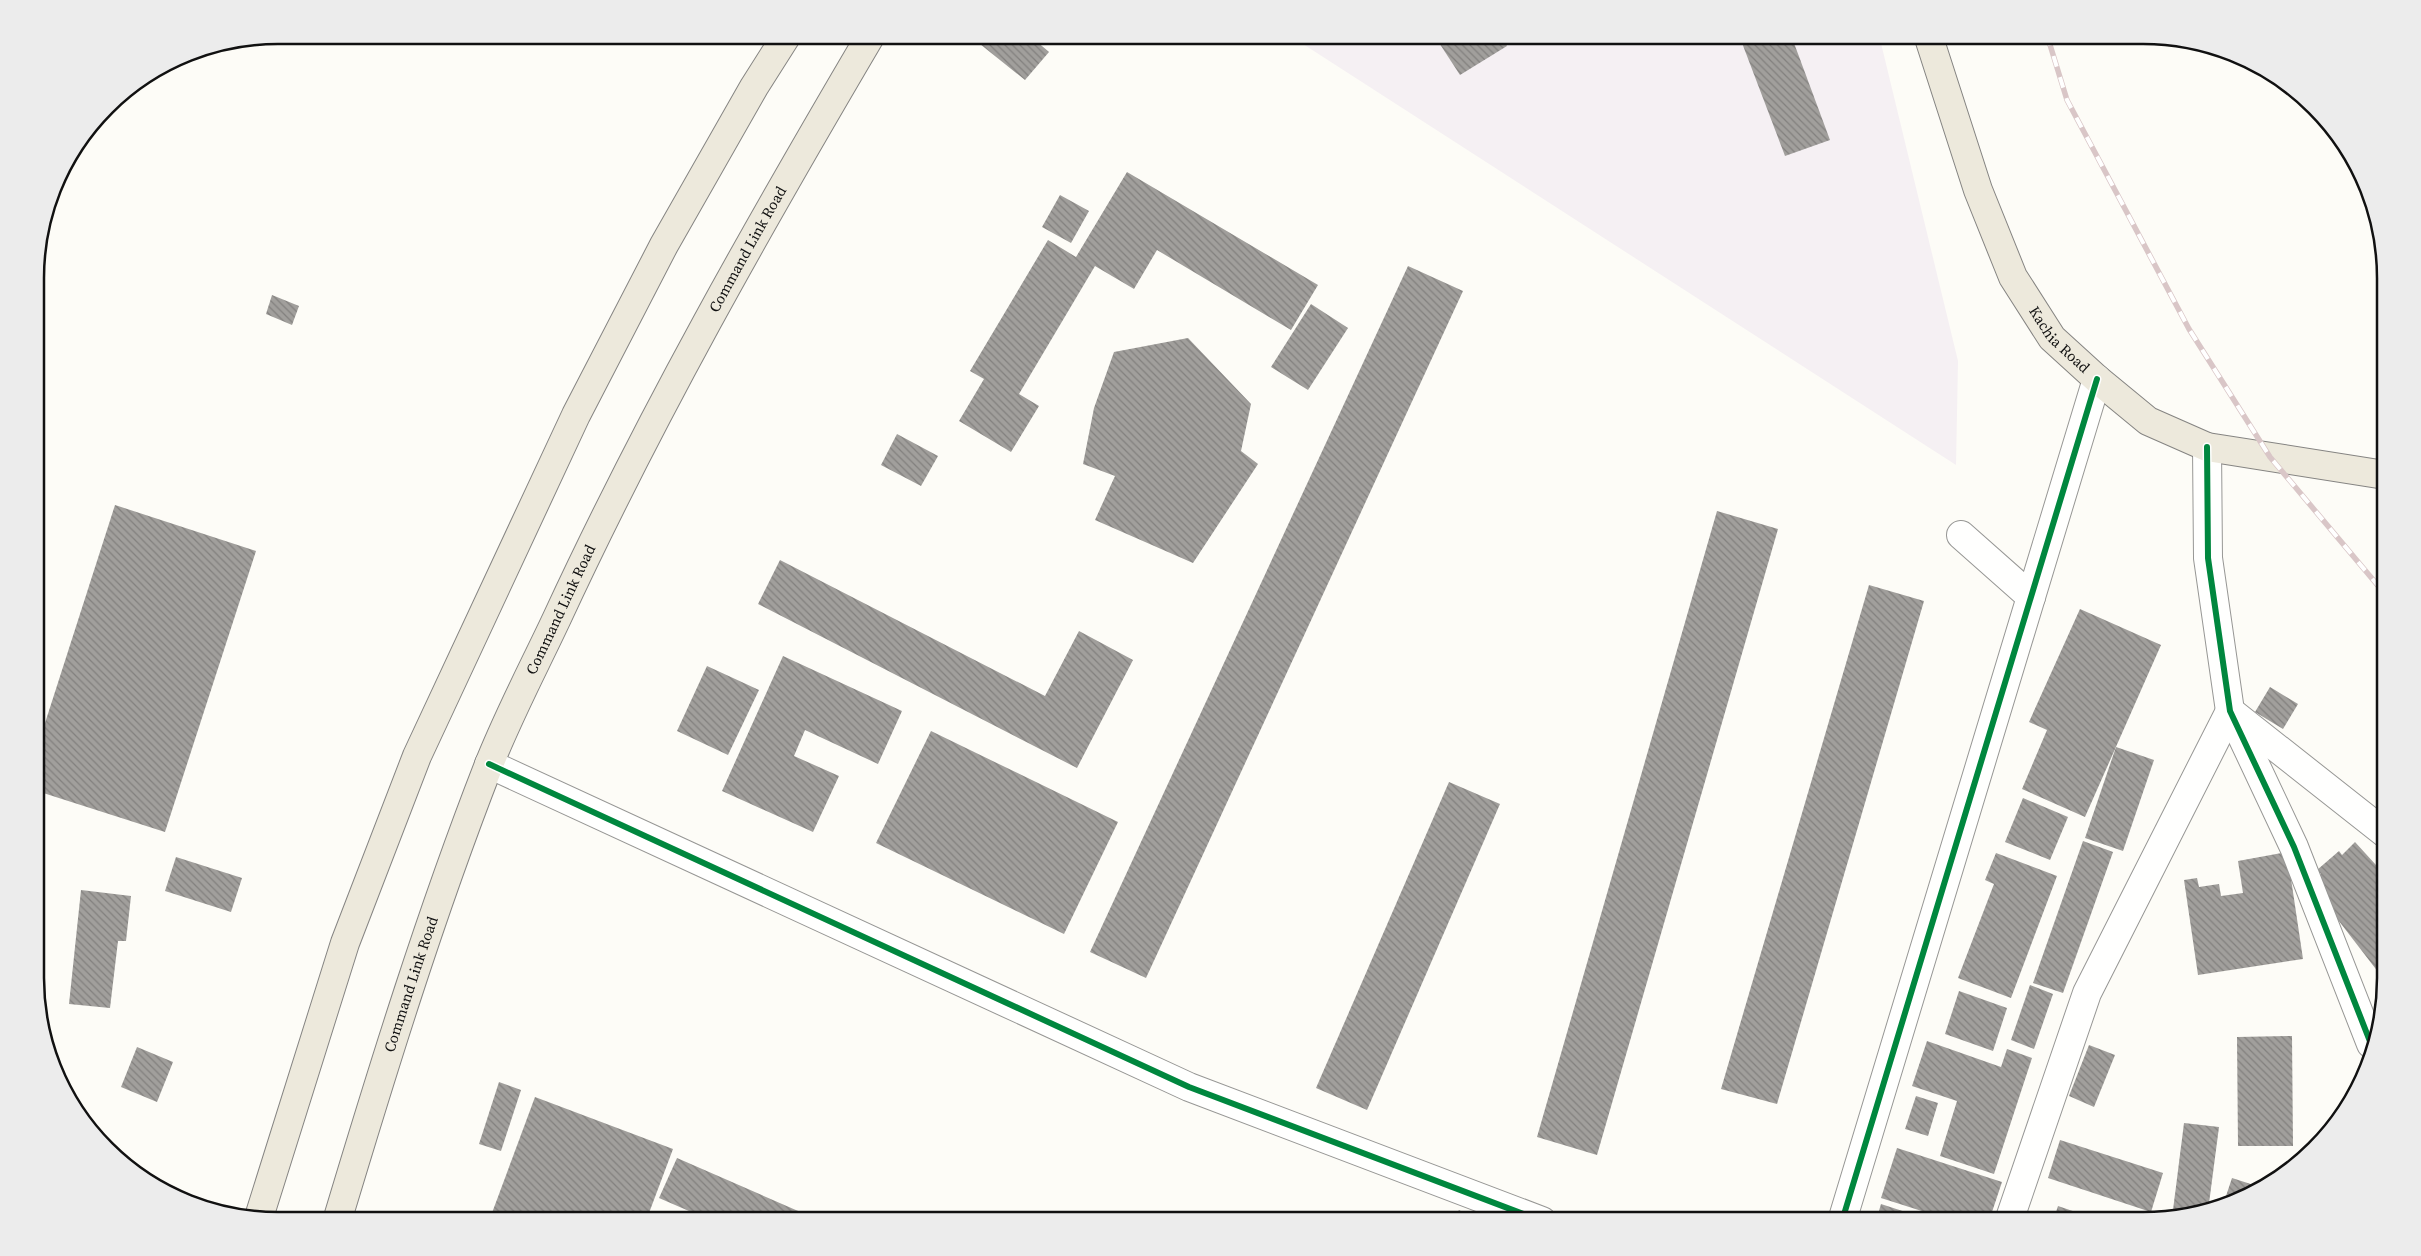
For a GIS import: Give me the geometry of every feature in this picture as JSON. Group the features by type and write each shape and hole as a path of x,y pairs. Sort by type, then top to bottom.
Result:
{"main road":[{"path":"261,1212 345,943 417,756 576,414 664,245 754,87 781,44"},
{"name":"Command Link Road","path":"340,1212 409,984 489,764 586,554 691,349 792,169 867,44"},
{"name":"Kachia Road","path":"1931,44 1978,190 2013,277 2052,338 2097,379 2148,421 2207,447 2377,474"}],"street":[{"path":"1845,1212 2097,379"},
{"path":"2207,447 2208,558 2230,711 2294,847 2369,1039"},
{"path":"1961,535 2031,597"},
{"path":"2230,711 2377,827"},
{"path":"2012,1212 2087,993 2230,711"},
{"path":"489,764 1189,1088 1518,1212"}],"shaded area":[{"path":"1303,44 1881,44 1958,361 1956,465"}],"building":[{"path":"980,44 1040,44 1049,52 1025,80"},
{"path":"1440,44 1506,44 1507,46 1460,75"},
{"path":"1742,44 1794,44 1830,140 1785,156"},
{"path":"1127,172 1318,285 1291,330 1157,250 1134,289 1095,266 1019,394 1039,406 1011,452 959,421 984,379 970,371 1048,240 1076,257"},
{"path":"1060,195 1089,211 1071,243 1042,227"},
{"path":"1408,266 1463,291 1146,978 1090,952"},
{"path":"272,295 299,306 292,325 266,314"},
{"path":"1311,304 1348,328 1308,390 1271,367"},
{"path":"1188,338 1251,404 1241,451 1258,464 1193,563 1095,520 1115,476 1083,464 1094,408 1114,352"},
{"path":"897,434 938,456 921,486 881,465"},
{"path":"115,505 256,551 165,832 44,793 44,726"},
{"path":"1717,511 1778,529 1597,1155 1537,1137"},
{"path":"780,560 1045,696 1079,631 1133,660 1077,768 758,604"},
{"path":"1869,585 1924,601 1777,1104 1721,1089"},
{"path":"2080,609 2161,645 2085,817 2022,789 2047,730 2029,722"},
{"path":"783,656 902,711 878,764 805,730 794,756 839,776 813,832 722,791"},
{"path":"707,666 759,690 728,755 677,731"},
{"path":"2270,687 2298,704 2283,729 2255,712"},
{"path":"931,731 1118,822 1064,934 876,843"},
{"path":"2116,747 2154,760 2123,851 2085,838"},
{"path":"1449,782 1500,804 1367,1110 1316,1088"},
{"path":"2023,798 2068,817 2050,860 2005,842"},
{"path":"2083,841 2113,852 2063,993 2033,983"},
{"path":"2355,842 2377,866 2377,971 2312,886 2321,874 2317,870 2339,851 2342,855"},
{"path":"2287,852 2303,959 2198,975 2184,880 2197,878 2199,887 2219,884 2221,896 2243,893 2238,861"},
{"path":"1996,853 2057,876 2011,998 1958,978 1994,884 1985,880"},
{"path":"176,857 242,878 231,912 165,891"},
{"path":"81,890 131,896 126,941 118,941 110,1008 69,1004"},
{"path":"2030,985 2053,994 2034,1049 2011,1040"},
{"path":"1959,991 2007,1008 1993,1051 1945,1034"},
{"path":"2292,1036 2293,1146 2238,1146 2237,1037"},
{"path":"1927,1041 2001,1067 2007,1049 2032,1058 1994,1174 1940,1156 1957,1101 1912,1086"},
{"path":"2089,1045 2115,1055 2094,1107 2069,1096"},
{"path":"137,1047 173,1062 157,1102 121,1087"},
{"path":"499,1082 521,1090 501,1151 479,1144"},
{"path":"1916,1096 1938,1103 1928,1136 1905,1129"},
{"path":"535,1097 673,1149 649,1212 492,1212"},
{"path":"2184,1123 2219,1127 2209,1203 2173,1210"},
{"path":"2060,1140 2163,1173 2151,1212 2048,1178"},
{"path":"1897,1148 2002,1182 1992,1212 1925,1212 1881,1198"},
{"path":"677,1158 800,1212 691,1212 659,1198"},
{"path":"2232,1178 2253,1185 2247,1188 2226,1197"},
{"path":"1881,1204 1906,1212 1879,1212"},
{"path":"2058,1206 2076,1212 2056,1212"}],"railway":[{"path":"2050,44 2067,100 2189,329 2270,457 2377,584"}],"cycle path":[{"path":"1845,1212 2097,379"},
{"path":"2207,447 2208,558 2230,711 2294,847 2369,1039"},
{"path":"489,764 1189,1087 1518,1212"}]}
